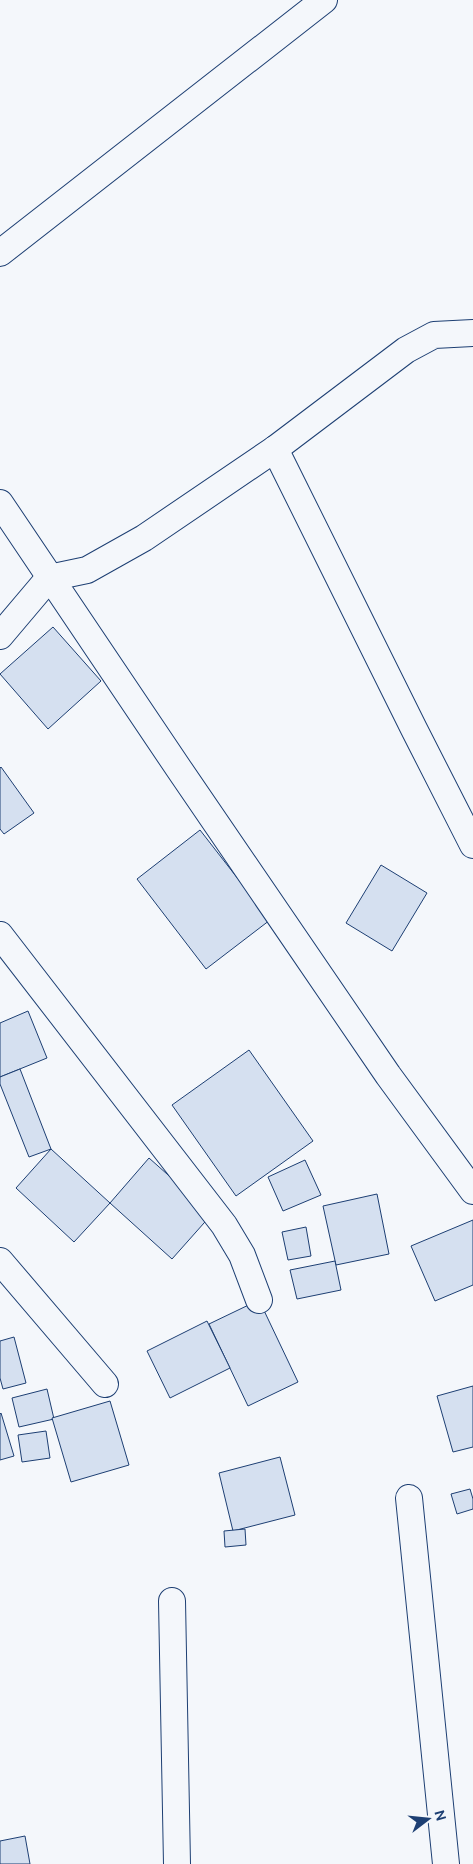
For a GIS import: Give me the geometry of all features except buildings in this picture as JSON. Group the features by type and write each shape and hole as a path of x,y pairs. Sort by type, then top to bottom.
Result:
{"street":[{"path":"0,253 324,0"},
{"path":"0,636 49,578 87,570 144,538 276,449 406,350 434,335 473,333"},
{"path":"276,449 473,845"},
{"path":"0,503 49,578 388,1075 473,1191"},
{"path":"0,935 224,1225 242,1255 259,1300"},
{"path":"0,1261 105,1384"},
{"path":"408,1498 446,1864"},
{"path":"172,1601 176,1864"}]}
